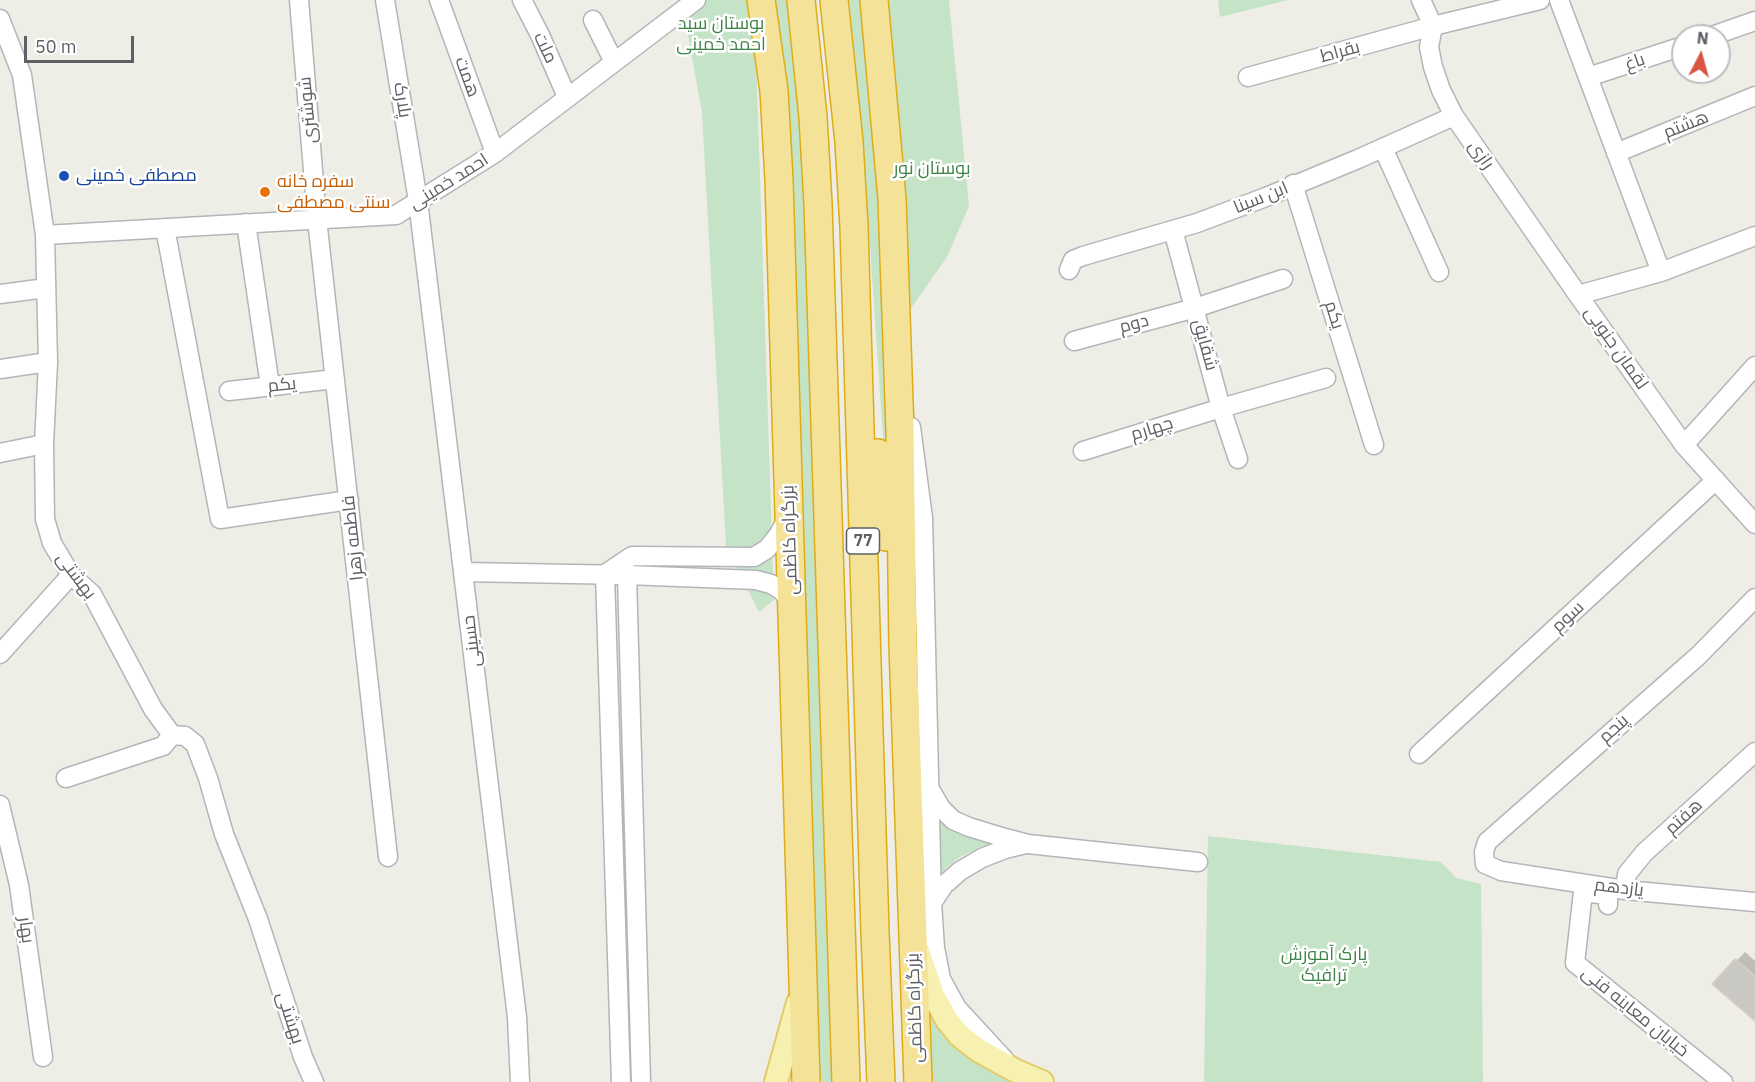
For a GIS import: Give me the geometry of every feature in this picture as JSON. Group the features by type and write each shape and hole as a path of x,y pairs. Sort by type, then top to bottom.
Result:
{"highway":[{"name":"بزرگراه کاظمی","path":"761,0 774,91 779,180 806,1082"},
{"name":"77","path":"801,0 813,117 818,204 846,1082"},
{"name":"بزرگراه کاظمی","path":"834,0 849,142 881,1082"},
{"name":"بزرگراه کاظمی","path":"874,0 892,199 900,431 903,645 918,1082"},
{"path":"856,318 873,392 883,515 903,645"}],"main road":[{"path":"913,937 933,995 947,1020 959,1035 978,1050 1042,1082"},
{"path":"776,1082 804,981"}],"street":[{"name":"شوشتری","path":"298,0 317,219"},
{"name":"پلارک","path":"385,0 418,201"},
{"name":"همت","path":"439,0 495,153"},
{"name":"ملت","path":"522,0 567,97"},
{"name":"احمد خمینی","path":"45,235 396,215 495,153 696,0"},
{"name":"رازی","path":"1421,0 1433,26 1430,47 1432,67 1454,116 1578,295"},
{"name":"بقراط","path":"1248,77 1433,26 1540,0"},
{"path":"1559,0 1661,272"},
{"name":"بهشتی","path":"0,19 22,75 45,235 48,362 44,444 45,519 52,543 71,575 92,594 153,709 172,735 185,736 195,744 208,778 224,834 258,920 303,1057 314,1082"},
{"path":"593,20 614,62"},
{"path":"1731,29 1755,21"},
{"name":"باغ","path":"1588,77 1671,50"},
{"name":"هشتم","path":"1616,153 1755,96"},
{"name":"ابن سینا","path":"1069,270 1073,260 1083,255 1197,223 1266,197 1454,116"},
{"path":"1383,148 1439,272"},
{"name":"یکم","path":"1293,184 1374,445"},
{"name":"حسینی","path":"418,201 517,1017 520,1082"},
{"name":"فاطمه زهرا","path":"317,219 388,857"},
{"path":"246,223 270,386"},
{"path":"165,228 220,519 349,500"},
{"name":"شقایق","path":"1173,230 1221,408 1238,459"},
{"name":"لقمان جنوبی","path":"1755,236 1661,272 1578,295 1684,445 1755,525"},
{"path":"1195,308 1283,279"},
{"path":"0,294 46,288"},
{"name":"دوم","path":"1074,341 1195,308"},
{"path":"895,311 923,518 935,948 941,979 957,1008 1016,1071"},
{"path":"0,369 48,362"},
{"path":"1684,445 1755,366"},
{"path":"1221,408 1326,378"},
{"name":"یکم","path":"228,391 335,379"},
{"name":"چهارم","path":"1083,451 1221,408"},
{"path":"0,453 44,444"},
{"name":"سوم","path":"1419,754 1716,480"},
{"path":"605,574 632,555 732,559 754,557 767,549 779,534 789,514"},
{"path":"463,572 605,574 756,580 771,584 781,590 792,603"},
{"path":"605,574 621,1082"},
{"path":"0,654 71,575"},
{"path":"627,575 641,1082"},
{"name":"پنجم","path":"1485,864 1484,852 1487,842 1698,656 1755,598"},
{"path":"66,778 164,746 172,735"},
{"name":"هفتم","path":"1625,890 1627,873 1644,853 1755,752"},
{"path":"930,790 941,808 953,820 986,833 1028,844 1198,862"},
{"name":"بهار","path":"0,805 20,885 43,1057"},
{"path":"932,903 944,885 960,871 982,858 1005,849 1028,844"},
{"name":"یازدهم","path":"1485,864 1501,871 1625,890 1755,902"},
{"name":"خیابان معاینه فنی","path":"1608,905 1608,895 1583,892 1575,963 1723,1082"}],"green space":[{"name":"بوستان سید احمد خمینی","path":"701,0 747,0 756,57 774,600 759,612 726,546 702,113 684,12"},
{"path":"770,0 786,0 787,3 798,86 804,164 833,1082 815,1082"},
{"path":"846,0 864,0 876,110 887,452 882,423 867,201"},
{"name":"بوستان نور","path":"882,0 949,0 969,206 947,257 909,311"},
{"path":"1218,0 1288,0 1220,17"},
{"path":"935,816 939,822 958,832 979,840 1001,843 983,846 958,858 935,882"},
{"name":"پارک آموزش ترافیک","path":"1208,836 1441,862 1456,878 1481,884 1483,1082 1204,1082"},
{"path":"925,991 961,1048 979,1064 1016,1082 927,1082"}],"building":[{"path":"1735,959 1755,976 1755,1021 1712,984"}],"place":[{"name":"مصطفی خمینی","path":"64,176"},
{"name":"سفره خانه سنتی مصطفی","path":"265,192"}]}
